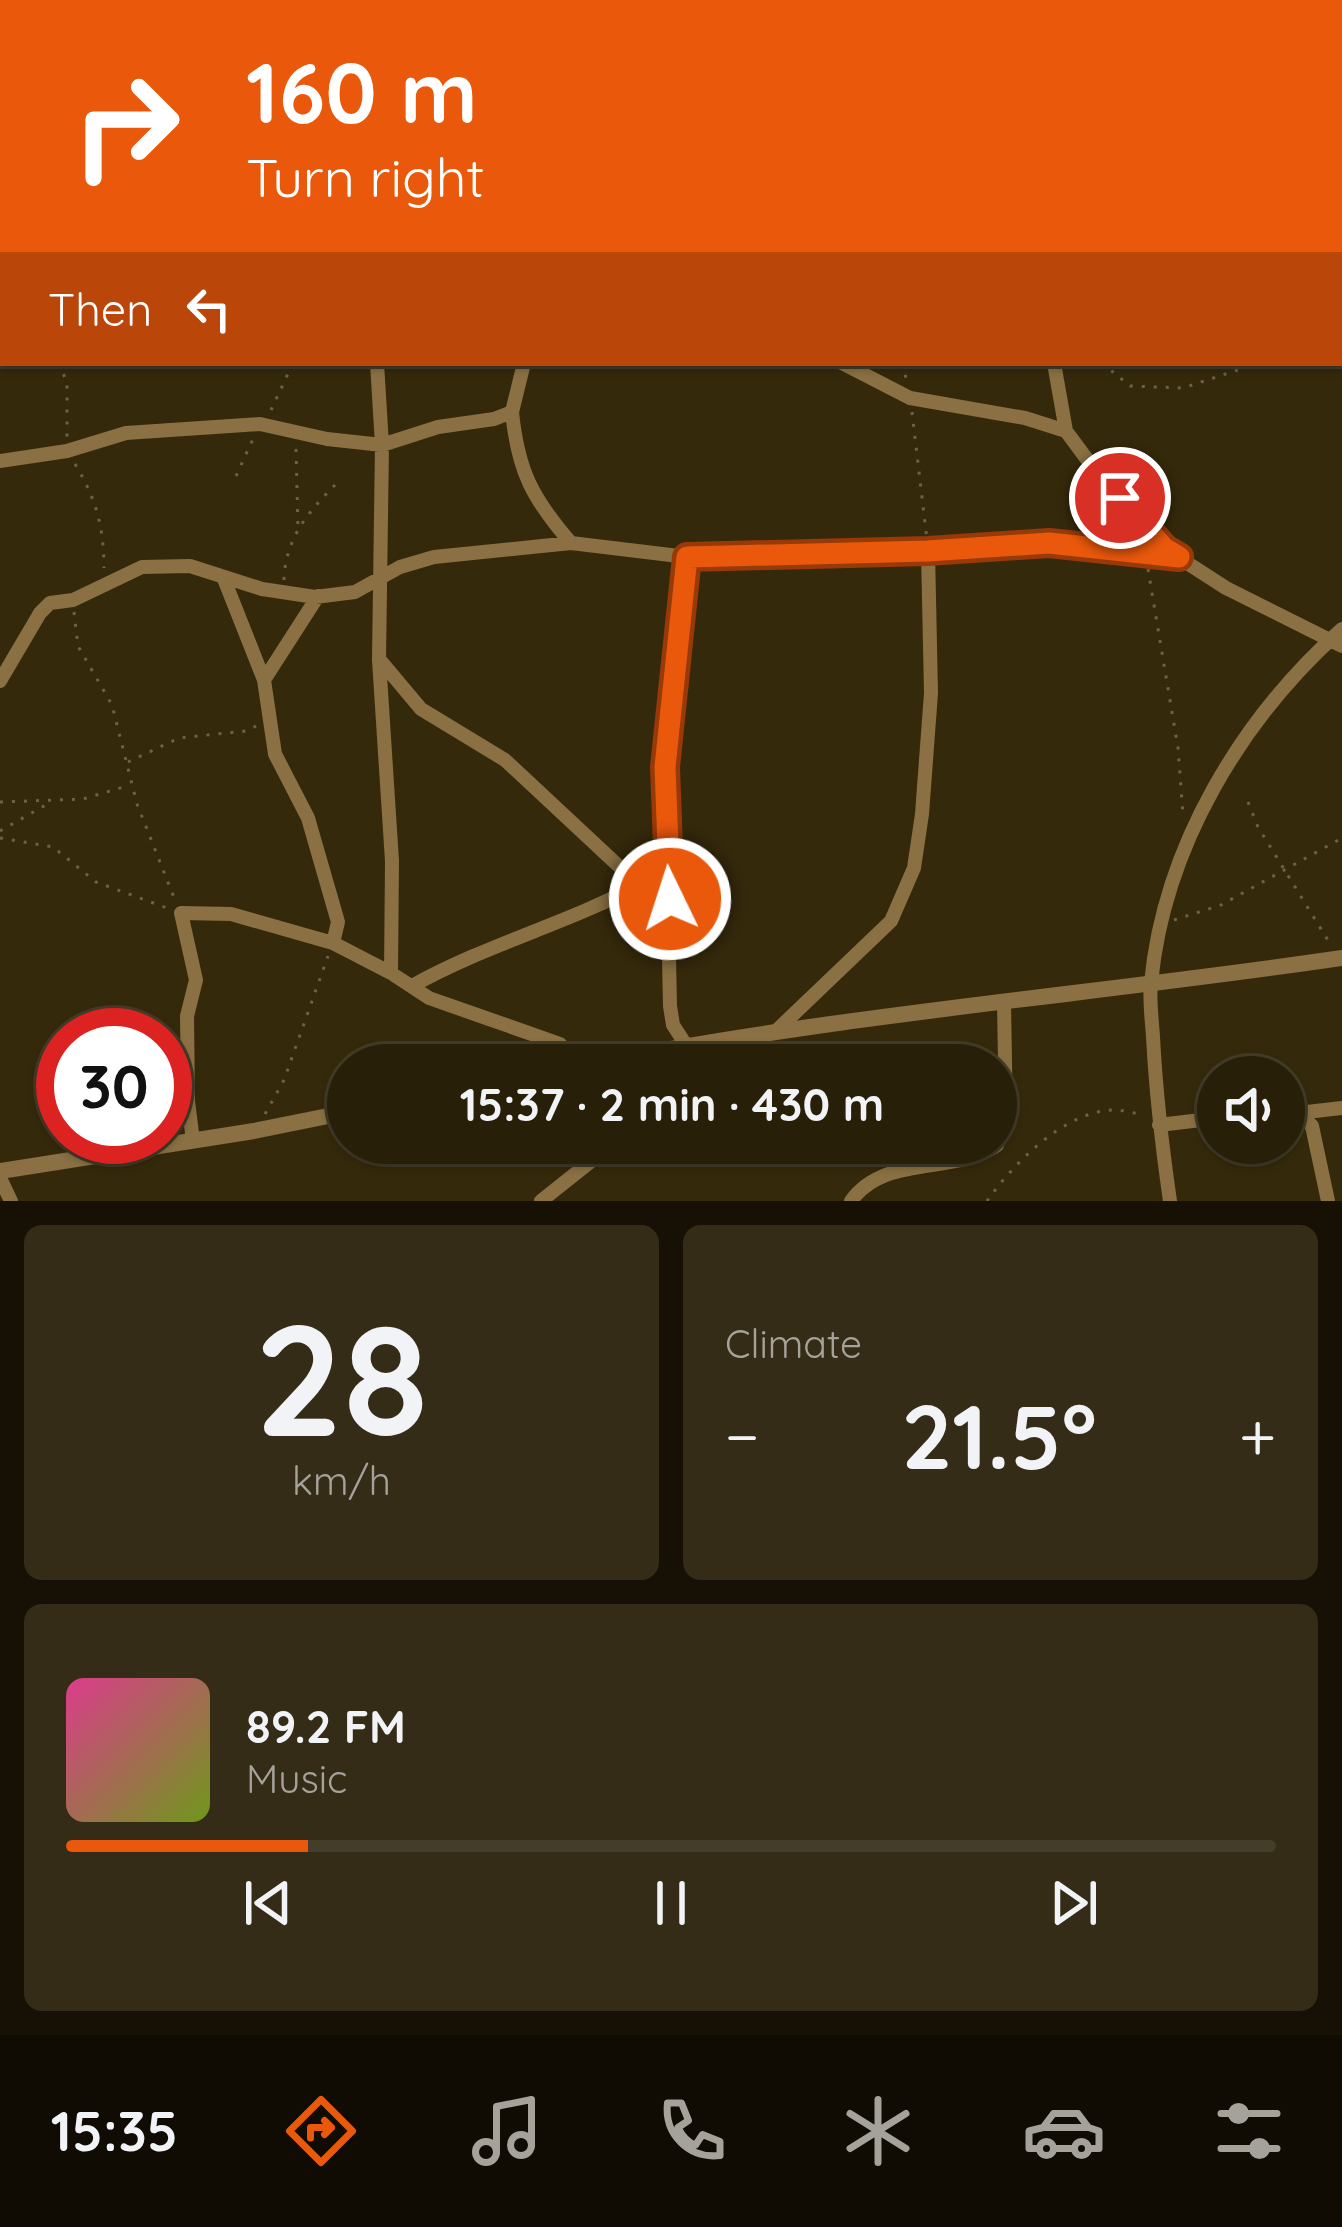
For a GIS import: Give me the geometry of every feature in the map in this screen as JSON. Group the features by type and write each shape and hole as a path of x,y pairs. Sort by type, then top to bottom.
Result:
{"street":[{"path":"377,366 382,445 379,658 392,861 392,973"},
{"path":"523,366 512,412 516,457 542,510 571,543"},
{"path":"848,366 910,398 1025,418 1066,431"},
{"path":"1055,366 1066,431 1164,548 1226,588 1335,644"},
{"path":"0,460 67,451 126,434 260,424 382,445 438,427 512,412"},
{"path":"0,681 50,603 73,600 142,567 176,564 224,579 318,596 355,592 434,557 571,543 687,557 1049,543 1179,557"},
{"path":"773,1034 891,921 914,868 931,693 928,551"},
{"path":"685,1044 673,1025 670,1006 665,767 687,557"},
{"path":"224,579 264,680 275,754 308,818 338,922 333,943"},
{"path":"264,680 318,596"},
{"path":"1170,1201 1157,1106 1150,985 1161,925 1186,849 1227,760 1280,692 1335,644 1342,628"},
{"path":"379,658 421,709 505,760 639,886"},
{"path":"412,986 639,886 669,881"},
{"path":"193,1141 187,1016 196,980 181,913 231,914 333,943 429,998 560,1044"},
{"path":"694,1044 1341,958"},
{"path":"851,1201 876,1179 908,1168 975,1157 998,1145 1006,1119 1004,1003"},
{"path":"1305,1112 1342,1108"},
{"path":"11,1201 0,1175 327,1116"},
{"path":"1159,1126 1197,1121"},
{"path":"1305,1122 1312,1126 1328,1201"},
{"path":"541,1201 588,1164"}],"path":[{"path":"60,366 67,383 67,451 91,490 104,532 105,582"},
{"path":"1106,366 1130,386 1183,388 1250,366"},
{"path":"910,398 928,551"},
{"path":"296,432 298,531"},
{"path":"283,591 285,552 317,503 335,485"},
{"path":"1146,554 1178,748 1186,849"},
{"path":"73,600 78,646 112,705 132,784 181,913"},
{"path":"127,763 179,738 246,731 272,717"},
{"path":"0,802 82,799 132,784"},
{"path":"0,831 53,800"},
{"path":"1248,802 1341,958"},
{"path":"0,838 53,848 96,882 181,913"},
{"path":"1161,925 1221,905 1342,838"},
{"path":"254,1131 284,1080 333,943"},
{"path":"987,1201 1007,1173 1044,1139 1088,1115 1114,1110 1144,1115 1157,1106"}],"route":[{"path":"670,899 665,767 687,557 1049,543 1179,557 1164,548 1120,498"}]}
